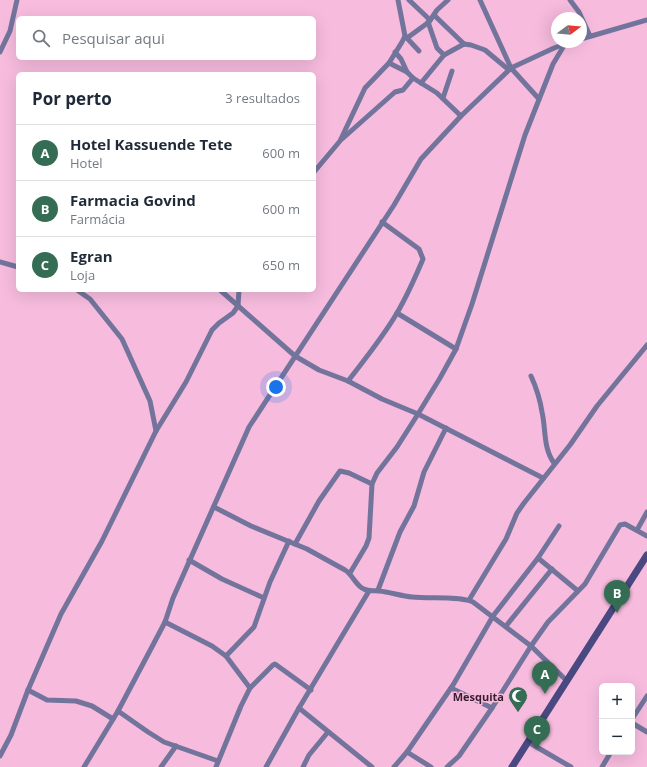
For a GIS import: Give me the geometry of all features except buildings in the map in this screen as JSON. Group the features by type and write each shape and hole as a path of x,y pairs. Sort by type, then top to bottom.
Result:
{"street":[{"path":"0,52 10,31 17,0"},
{"path":"398,0 406,37 419,51"},
{"path":"409,0 430,19 464,44 485,50 510,69 539,99"},
{"path":"340,141 365,88 389,63 406,37 430,19 448,0"},
{"path":"480,0 510,69"},
{"path":"570,0 580,12 590,36"},
{"path":"430,19 437,48 444,55"},
{"path":"587,37 647,20"},
{"path":"421,83 444,55 464,44"},
{"path":"84,767 118,711 165,622 171,602 189,560 249,427 382,222 421,159 461,116 510,69 556,48"},
{"path":"350,573 369,538 372,484 377,473 398,447 456,349 472,304 515,164 553,64 563,48"},
{"path":"395,52 413,78 443,98 461,116"},
{"path":"389,63 408,72"},
{"path":"443,98 452,71"},
{"path":"316,170 340,141 395,92 403,90 413,78"},
{"path":"348,381 369,354 397,313 423,260 419,249 382,222"},
{"path":"0,262 16,266"},
{"path":"80,292 90,299 122,339 150,401 156,431"},
{"path":"222,292 296,356 319,370 348,381 418,414 543,478"},
{"path":"0,756 61,614 102,541 156,431 186,382 212,330 233,313 238,306 239,292"},
{"path":"397,313 456,349"},
{"path":"469,600 506,539 517,513 554,463 570,445 597,406 647,345"},
{"path":"531,376 542,411 546,446 549,456 554,463"},
{"path":"378,590 400,532 414,506 424,472 446,428"},
{"path":"295,544 319,501 340,471 349,473 372,484"},
{"path":"214,506 252,526 289,541 350,573 363,589 369,591 378,590 412,597 469,600 493,616 531,646 567,681"},
{"path":"637,530 647,512"},
{"path":"447,767 459,756 492,708 531,646 553,616 578,591 590,575 620,526 625,524 647,536"},
{"path":"394,767 451,688 493,616 538,558 559,526"},
{"path":"226,656 254,627 264,598 289,541"},
{"path":"512,767 647,555"},
{"path":"538,558 578,591"},
{"path":"189,560 222,579 264,598"},
{"path":"506,626 552,569"},
{"path":"266,767 299,708 369,591"},
{"path":"165,622 212,646 226,656 250,688"},
{"path":"216,767 250,688 275,664 311,690"},
{"path":"451,688 492,708"},
{"path":"28,690 48,700 76,701 92,706 113,719"},
{"path":"635,714 647,696"},
{"path":"299,708 372,767"},
{"path":"118,711 148,732 176,746 194,751 218,761"},
{"path":"635,724 647,732"},
{"path":"303,767 309,755 328,732"},
{"path":"528,742 571,767"},
{"path":"161,767 176,746"},
{"path":"406,752 431,767"},
{"path":"602,767 609,755"}],"place":[{"name":"Farmacia Govind","path":"617,613"},
{"name":"Hotel Kassuende Tete","path":"545,694"},
{"name":"Mesquita","path":"518,713"},
{"name":"Egran","path":"537,749"}]}
